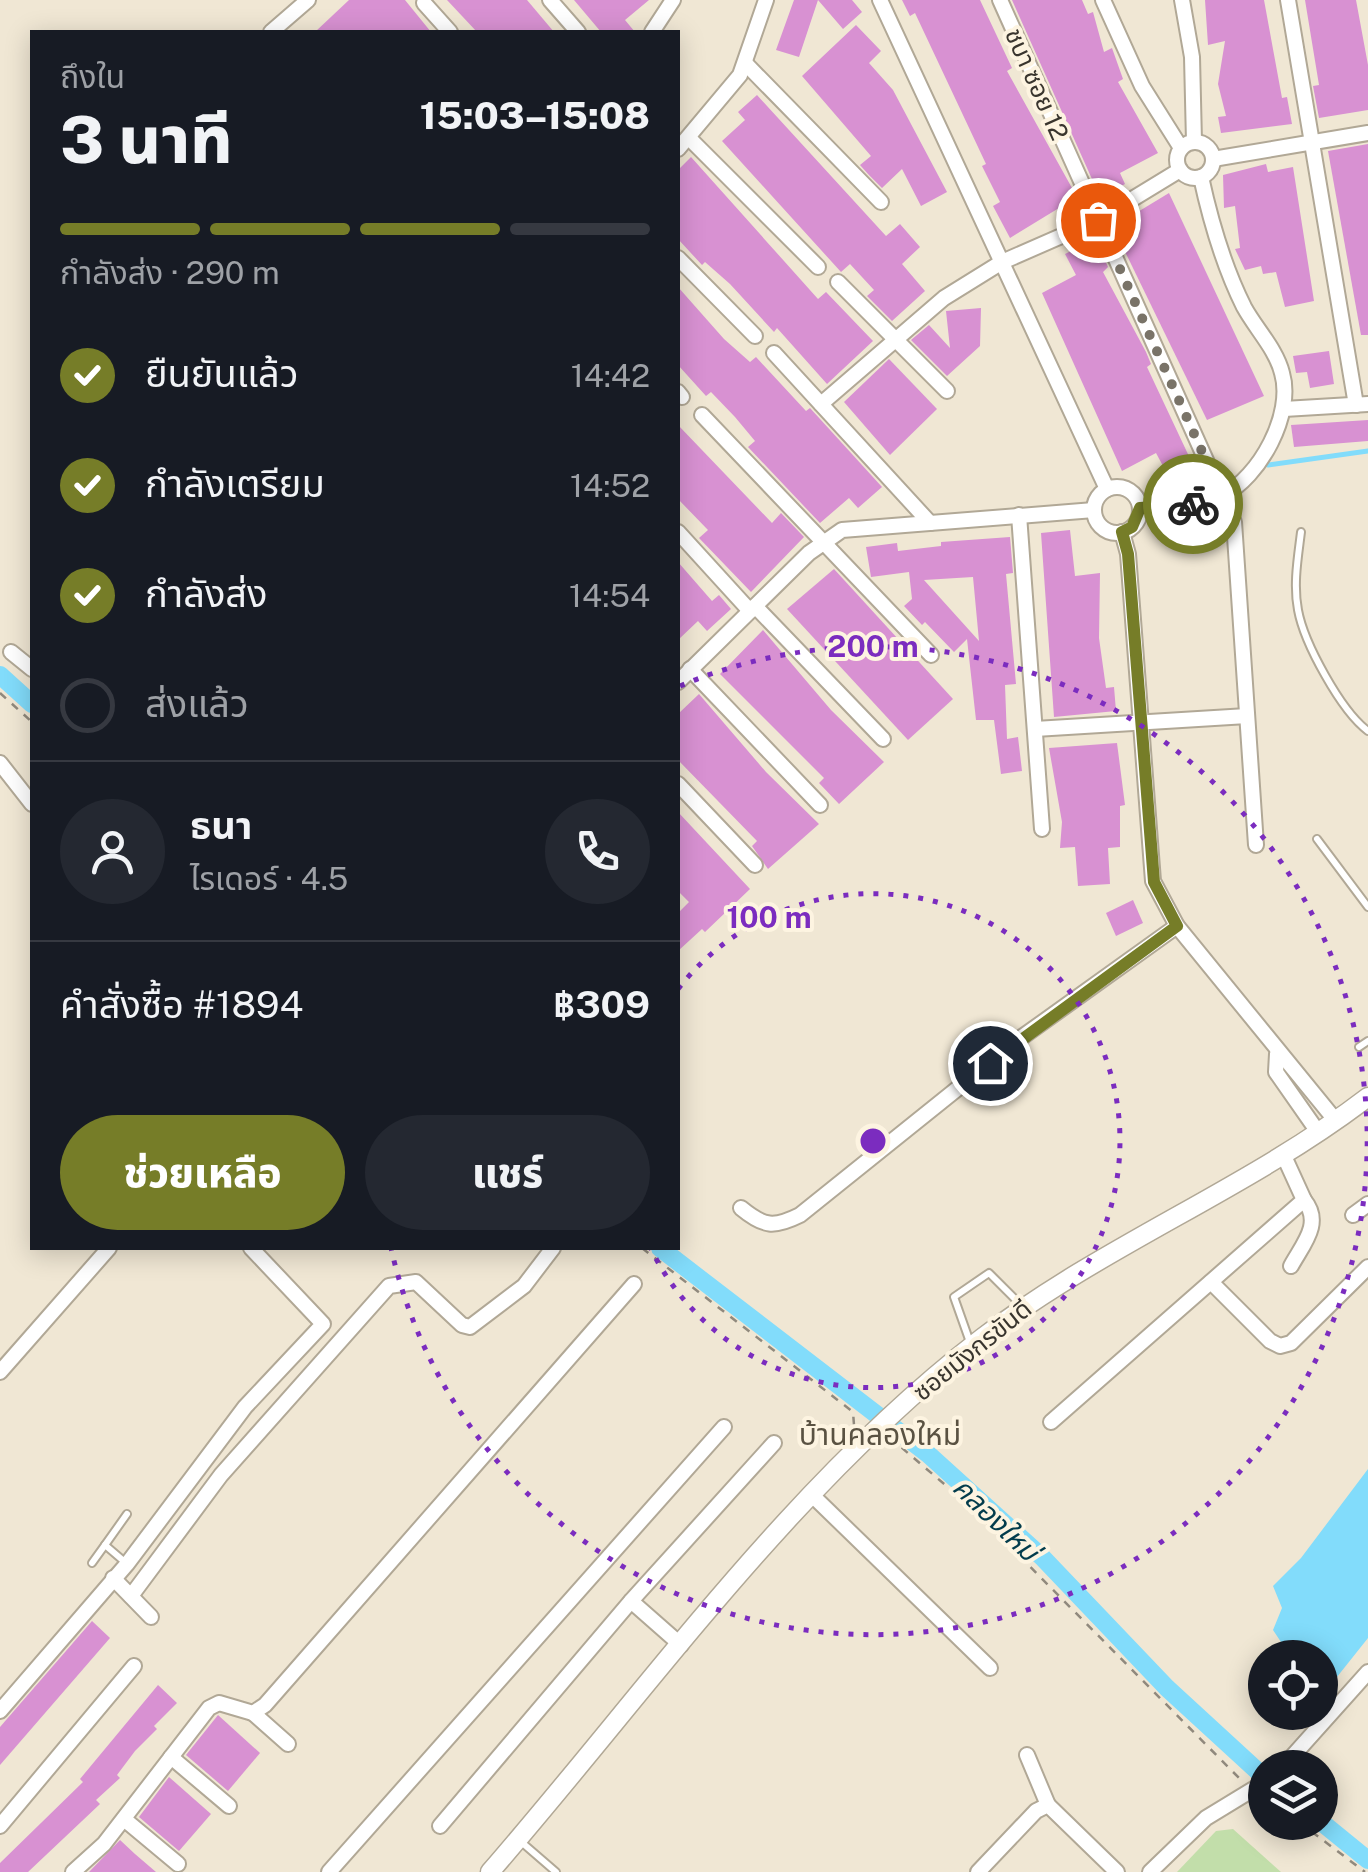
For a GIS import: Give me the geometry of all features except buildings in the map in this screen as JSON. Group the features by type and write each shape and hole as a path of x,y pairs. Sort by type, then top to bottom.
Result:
{"street":[{"path":"273,30 308,0"},
{"path":"550,0 576,30"},
{"path":"653,30 672,0"},
{"path":"766,0 746,64 722,102 683,144 818,267"},
{"path":"880,0 1107,489"},
{"name":"ชบา ซอย 12","path":"1000,0 1222,496"},
{"path":"1103,0 1142,86 1187,145 1207,147 1213,159"},
{"path":"821,404 944,298 1002,262 1098,220 1180,170 1187,145 1192,57 1182,0"},
{"path":"1284,409 1362,404 1288,0"},
{"path":"424,3 448,30"},
{"path":"746,64 880,202"},
{"path":"1140,508 1173,508 1222,496 1248,475 1284,409 1283,376 1246,311 1218,247 1201,178 1213,159 1368,133"},
{"path":"1180,170 1201,178"},
{"path":"680,260 755,336"},
{"path":"838,282 947,391"},
{"path":"774,353 930,523"},
{"path":"702,415 931,655"},
{"path":"1107,489 1128,490 1140,508"},
{"path":"1094,510 1107,489"},
{"path":"1094,510 1102,527 1122,532 1132,527 1140,508"},
{"path":"820,805 682,676 825,540 857,528 1094,510"},
{"path":"1019,515 1042,829"},
{"path":"1234,522 1256,845"},
{"path":"1122,532 1128,554 1154,882 1177,926 1277,1054 1290,1058 1336,1121"},
{"path":"680,534 883,739"},
{"path":"11,652 30,667"},
{"path":"1035,729 1247,716"},
{"path":"0,763 30,801"},
{"path":"680,786 755,864"},
{"path":"741,1208 766,1226 780,1226 800,1215 1018,1040 1177,926"},
{"path":"1277,1054 1276,1072 1318,1132"},
{"name":"ซอยมังกรขันดี","path":"490,1872 812,1495 898,1410 1024,1307 1283,1154 1368,1097"},
{"path":"1283,1154 1312,1210 1314,1224 1291,1266"},
{"path":"1051,1422 1304,1200"},
{"path":"1353,1216 1368,1204"},
{"path":"0,1372 107,1250"},
{"path":"0,1711 126,1564 246,1406 323,1324 253,1250"},
{"path":"131,1596 221,1475 388,1286 416,1282 462,1325 470,1327 524,1286 551,1250"},
{"path":"1212,1282 1270,1341 1280,1346 1291,1343 1368,1267"},
{"path":"253,1713 285,1683 634,1284"},
{"path":"329,1872 724,1427"},
{"path":"440,1826 631,1601 774,1443"},
{"path":"812,1495 990,1668"},
{"path":"113,1578 151,1617"},
{"path":"631,1601 681,1644"},
{"path":"0,1826 134,1666"},
{"path":"1298,1750 1368,1672"},
{"path":"73,1872 124,1819 209,1708 220,1703 253,1713 288,1744"},
{"path":"1027,1755 1048,1804 1117,1872"},
{"path":"171,1757 229,1806"},
{"path":"1150,1872 1206,1818 1248,1796"},
{"path":"978,1872 1036,1811 1048,1804"},
{"path":"124,1819 178,1864"}],"lane":[{"path":"1301,532 1295,590 1298,614 1335,692 1368,731"},
{"path":"1317,840 1368,907"},
{"path":"1359,1047 1368,1041"},
{"path":"972,1346 955,1309 954,1297 960,1289 989,1273 1024,1307"},
{"path":"92,1563 128,1514"},
{"path":"105,1545 126,1564"},
{"path":"517,1839 556,1872"}],"path":[{"path":"0,693 30,720"},
{"path":"645,1250 853,1412 857,1417 853,1438 860,1448 876,1453 895,1442 971,1507 1237,1774 1248,1796"},
{"path":"1323,1840 1364,1872"}],"green space":[{"path":"1233,1829 1281,1872 1177,1872 1216,1831"}],"water":[{"path":"1368,1469 1368,1638 1338,1676 1338,1640 1280,1640 1273,1630 1282,1608 1273,1586 1301,1558"}],"waterway":[{"path":"1268,465 1368,451"},
{"name":"คลองใหม่","path":"0,675 30,702"},
{"name":"คลองใหม่","path":"663,1250 928,1454 1042,1557 1167,1688 1248,1762"},
{"name":"คลองใหม่","path":"1338,1836 1368,1860"}],"way so far":[{"path":"1098,220 1222,496 1193,504"}],"district":[{"name":"บ้านคลองใหม่","path":"880,1435"}],"route":[{"path":"990,1063 1177,926 1154,882 1128,554 1122,532 1132,527 1140,508 1193,504"}]}
